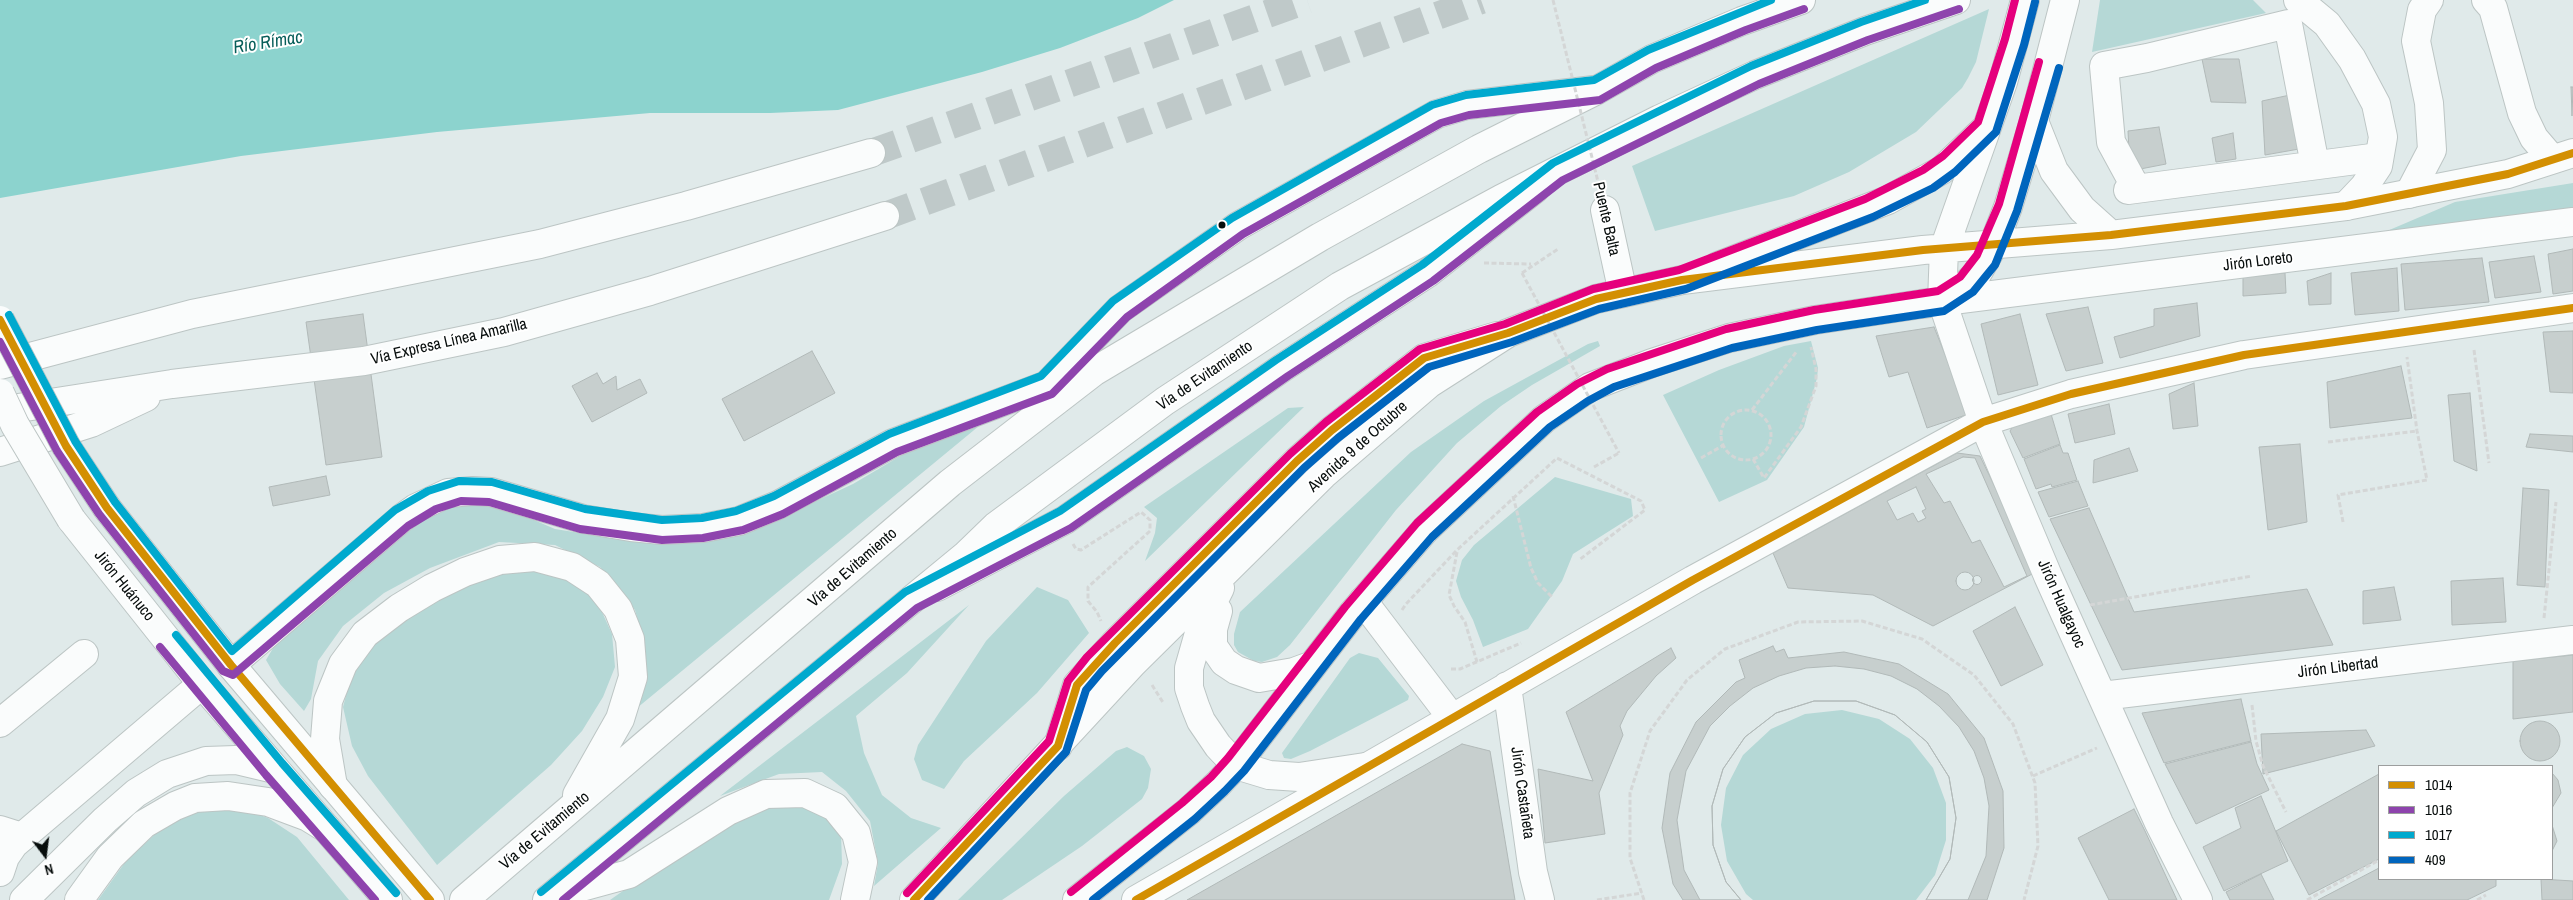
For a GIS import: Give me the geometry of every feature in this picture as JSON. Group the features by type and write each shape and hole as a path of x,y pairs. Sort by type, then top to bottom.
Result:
{"main road":[{"name":"Vía de Evitamiento","path":"464,900 950,484 1095,372 1320,237 1479,149 1598,90 1652,60 1742,21 1801,0"},
{"name":"Vía de Evitamiento","path":"551,897 966,555 996,526 1174,396 1340,286 1558,171 1755,75 1865,31 1956,0"},
{"path":"2298,0 2327,24 2352,59 2376,104 2383,137 2378,166 2364,187 2346,206"},
{"path":"2409,194 2432,150 2429,103 2416,41 2422,10 2429,0"},
{"path":"2486,0 2493,8 2522,113 2534,138 2566,162"},
{"path":"1942,302 1944,249 1987,127 2024,8"},
{"path":"1076,900 1189,811 1236,765 1363,601 1425,530 1503,455 1544,419 1590,387 1627,372 1730,338 1815,320 1942,302 1967,284 1977,274 1993,246 2008,207 2034,121 2062,11"},
{"path":"2315,165 2288,24 2147,58 2104,66 2112,142 2132,189 2379,157"},
{"path":"1027,425 1047,385 1120,310 1238,226 1437,114 1467,105 1598,90"},
{"path":"2034,121 2054,171 2082,209 2111,235"},
{"path":"1682,280 1888,200 1942,170 1987,127"},
{"path":"0,364 192,314 540,244 686,206 871,153"},
{"path":"1944,249 2111,235 2346,206 2566,162"},
{"path":"911,600 1064,520 1282,368 1428,273 1558,171"},
{"name":"Puente Balta","path":"1605,210 1623,293"},
{"name":"Vía Expresa Línea Amarilla","path":"0,410 172,384 364,361 504,332 650,291 885,216"},
{"name":"Jirón Loreto","path":"1942,302 2573,222"},
{"name":"Avenida 9 de Octubre","path":"914,900 1058,746 1133,662 1323,475 1430,383 1508,333 1596,299 1682,280 1944,249"},
{"name":"Jirón Hualgayoc","path":"1942,302 1983,422 2063,610 2159,823 2198,900"},
{"path":"1136,900 1741,553 1983,422 2071,394 2244,355 2573,308"},
{"path":"0,320 28,378 66,446 107,508 231,665 430,900"},
{"path":"1058,746 1078,686 1083,678 1115,643 1297,461 1332,430 1424,358 1508,333"},
{"path":"231,665 402,518 424,504 448,494 473,491 491,492 582,519 631,527 662,530 703,528 739,521 778,505 893,443 1047,385 1095,372"},
{"path":"0,452 91,423 172,384"},
{"name":"Jirón Huánuco","path":"0,394 15,425 71,519 202,684 386,897"},
{"path":"332,786 325,739 328,701 343,664 365,634 398,608 464,572 500,560 536,557 572,567 598,584 618,609 630,639 633,677 620,719 566,814"},
{"path":"1230,568 1213,629 1213,646 1224,662 1236,670 1259,678 1294,672 1313,665"},
{"path":"1230,568 1201,626 1189,668 1189,688 1201,721 1218,746 1236,765 1269,775 1299,777 1365,767"},
{"path":"1363,601 1452,718"},
{"name":"Jirón Libertad","path":"2102,696 2573,640"},
{"path":"0,723 84,654"},
{"path":"0,872 7,843 202,684"},
{"name":"Jirón Castañeta","path":"1507,686 1533,872 1540,900"},
{"path":"24,900 105,820 136,793 167,774 206,762 236,760 274,769"},
{"path":"551,897 629,874 728,811 766,794 805,793 835,807 856,833 863,862 855,900"},
{"path":"79,900 110,856 144,824 175,806 195,798 228,796 268,802 308,818 326,828"}],"path":[{"name":"Puente Balta","path":"1553,0 1605,210"},
{"path":"1558,249 1522,272 1619,453 1594,467"},
{"path":"1477,263 1531,264"},
{"path":"2470,322 2489,463"},
{"path":"2343,522 2338,495 2427,480 2417,431 2404,332"},
{"path":"1754,459 1764,478 1801,427 1816,386 1816,369 1810,343"},
{"path":"1752,410 1802,344"},
{"path":"1742,410 1752,410 1768,421 1771,430 1768,448 1754,459 1743,460 1733,456 1724,445 1721,430 1726,420 1733,413 1742,410"},
{"path":"2328,442 2417,431"},
{"path":"1700,458 1724,445"},
{"path":"1408,618 1402,610 1406,604 1457,550 1513,496 1557,458 1641,501 1644,510 1579,560"},
{"path":"1513,496 1531,568 1538,583 1552,597"},
{"path":"2542,643 2556,502"},
{"path":"1074,540 1073,545 1076,549 1081,550 1141,512 1150,520 1150,531 1088,587 1088,601 1102,625"},
{"path":"1457,550 1449,595 1465,622 1477,662"},
{"path":"2063,610 2252,576"},
{"path":"1644,900 1630,858 1630,793 1650,731 1688,680 1725,649 1798,622 1862,621 1928,642 1974,675 2013,724 2033,776 2038,846 2024,900"},
{"path":"1445,663 1451,670 1477,662 1521,643"},
{"path":"2248,678 2256,741 2264,766 2286,812"},
{"path":"2033,776 2120,738"},
{"path":"2307,900 2378,861"},
{"path":"1597,900 1642,893"},
{"path":"2477,900 2486,896"}],"shaded area":[{"path":"2100,0 2253,0 2266,13 2092,52"},
{"path":"1989,9 1976,62 1968,78 1962,88 1916,132 1849,172 1794,196 1655,231 1632,166"},
{"path":"2573,183 2573,209 2387,231 2455,202"},
{"path":"1598,341 1600,346 1532,385 1501,406 1457,443 1396,510 1290,645 1277,657 1262,662 1254,661 1238,652 1234,645 1234,634 1240,612 1411,452 1484,401 1588,344"},
{"path":"1811,341 1818,368 1804,427 1767,480 1719,502 1663,395 1719,370 1784,346"},
{"path":"1002,407 637,708 644,682 645,647 635,610 600,567 555,545 499,542 430,568 384,593 343,626 318,661 311,699 304,711 280,684 266,660 279,638 393,543 424,520 449,506 465,501 499,505 555,529 636,542 701,537 801,508 853,484 907,452"},
{"path":"1304,407 1145,561 1155,533 1157,518 1144,507 1288,408"},
{"path":"1555,477 1631,499 1633,516 1573,554 1562,581 1528,629 1483,647 1456,581 1462,560 1474,545"},
{"path":"510,568 544,568 575,579 597,601 612,634 615,667 603,697 582,731 551,765 437,865 368,776 352,746 343,707 352,672 370,647 413,611 467,581"},
{"path":"1037,587 1068,600 1089,633 1037,693 964,761 944,789 922,780 914,759 918,745 986,641"},
{"path":"969,605 907,673 856,716 864,753 882,795 911,818 941,828 874,886 878,863 870,821 846,791 822,772 779,774 720,796"},
{"path":"1359,653 1378,658 1409,696 1408,700 1310,751 1291,759 1284,758 1282,753 1350,658"},
{"path":"1842,710 1879,719 1910,739 1933,768 1946,803 1946,840 1935,875 1916,900 1753,900 1746,894 1727,861 1721,825 1726,788 1743,755 1771,729 1805,714"},
{"path":"1127,747 1144,756 1151,769 1148,788 1142,799 1082,846 1002,900 958,900 1064,796 1116,751"},
{"path":"794,799 825,809 841,832 842,864 829,900 610,900 697,839 731,819"},
{"path":"231,804 268,818 297,837 349,900 98,900 126,861 167,823 194,809"}],"water":[{"name":"Río Rímac","path":"0,0 1174,0 1138,18 1060,48 982,72 838,110 770,113 650,113 437,132 241,156 0,198"}],"building":[{"path":"2202,59 2239,59 2246,103 2211,102"},
{"path":"2571,87 2573,87 2572,116"},
{"path":"2290,95 2299,149 2265,155 2262,101"},
{"path":"2159,127 2166,164 2130,171 2128,131"},
{"path":"2233,133 2236,159 2216,162 2212,138"},
{"path":"2573,249 2573,291 2553,294 2548,254"},
{"path":"2534,256 2541,292 2495,298 2489,262"},
{"path":"2482,258 2489,302 2405,310 2401,264"},
{"path":"2397,268 2399,311 2355,315 2351,273"},
{"path":"2285,273 2286,293 2243,296 2243,277"},
{"path":"2331,273 2331,304 2309,305 2307,281"},
{"path":"2197,303 2200,336 2120,358 2114,337 2154,326 2154,309"},
{"path":"2088,307 2103,363 2066,371 2046,314"},
{"path":"363,314 382,457 326,465 306,322"},
{"path":"2020,314 2038,385 1998,395 1981,324"},
{"path":"1934,327 1969,414 1927,428 1908,372 1889,377 1876,336"},
{"path":"2573,331 2573,393 2550,392 2543,332"},
{"path":"812,351 835,393 744,441 722,399"},
{"path":"2401,366 2412,418 2330,428 2327,382"},
{"path":"597,373 603,384 616,376 617,390 640,379 647,393 592,422 572,386"},
{"path":"2194,383 2198,426 2173,429 2169,394"},
{"path":"2470,393 2477,471 2454,461 2448,395"},
{"path":"2109,404 2115,434 2075,443 2068,414"},
{"path":"2051,414 2060,444 2023,458 2010,431 2015,423"},
{"path":"2530,434 2573,436 2573,452 2526,447"},
{"path":"2300,444 2307,522 2268,530 2259,447"},
{"path":"2060,445 2063,453 2068,453 2077,480 2052,487 2051,484 2036,489 2024,459"},
{"path":"2129,448 2138,471 2093,483 2094,460"},
{"path":"1957,453 1980,456 2036,572 1933,626 1873,595 1788,588 1773,553"},
{"path":"1963,457 1975,458 2027,576 2004,587 1980,540 1972,543 1950,501 1944,503 1926,474"},
{"path":"326,476 330,495 273,506 269,487"},
{"path":"2078,481 2088,506 2049,517 2038,492"},
{"path":"1916,487 1926,509 1922,511 1926,518 1918,522 1913,513 1897,520 1887,501"},
{"path":"2523,488 2549,490 2545,587 2517,585"},
{"path":"2089,508 2134,612 2307,589 2333,645 2122,670 2050,519"},
{"path":"1965,572 1973,577 1974,581 1969,589 1965,590 1957,585 1956,581 1961,573"},
{"path":"1977,576 1981,580 1977,584 1973,580"},
{"path":"2503,578 2506,622 2452,625 2451,581"},
{"path":"2394,587 2401,620 2363,624 2363,591"},
{"path":"2015,607 2043,665 2001,686 1973,631"},
{"path":"1773,646 1776,652 1784,649 1788,658 1844,652 1899,664 1948,694 1984,738 2003,791 2004,848 1987,900 1926,900 1950,859 1956,818 1949,777 1927,742 1895,715 1856,701 1814,701 1776,713 1745,737 1723,769 1712,806 1713,845 1726,882 1741,900 1683,900 1673,884 1662,828 1670,773 1696,722 1736,682 1745,678 1739,660"},
{"path":"1671,648 1676,658 1656,676 1627,711 1620,726 1623,735 1599,793 1605,834 1545,843 1538,769 1593,781 1566,712"},
{"path":"2573,655 2573,712 2513,719 2513,661"},
{"path":"1835,666 1864,669 1891,676 1917,689 1939,706 1959,727 1974,751 1984,778 1989,806 1986,856 1968,900 1926,900 1950,859 1956,818 1949,777 1927,742 1895,715 1856,701 1814,701 1776,713 1745,737 1723,769 1712,806 1713,845 1726,882 1741,900 1700,900 1684,870 1677,820 1686,771 1710,726 1730,706 1753,688 1779,676 1806,668"},
{"path":"2241,699 2251,741 2164,763 2142,713"},
{"path":"2536,721 2544,721 2551,724 2557,730 2560,741 2557,752 2551,758 2544,761 2536,761 2529,758 2523,752 2520,745 2520,737 2523,730 2529,724"},
{"path":"2366,730 2375,746 2263,774 2261,734"},
{"path":"2251,742 2257,764 2269,790 2196,824 2165,764"},
{"path":"1462,744 1490,751 1515,900 1187,900"},
{"path":"2553,774 2558,780 2561,793 2553,806"},
{"path":"2378,775 2378,860 2309,895 2276,831"},
{"path":"2261,796 2288,861 2224,891 2203,847 2241,828 2235,808"},
{"path":"2134,809 2177,900 2109,900 2078,838"},
{"path":"2553,828 2557,841 2553,849"},
{"path":"2378,869 2378,880 2496,880 2496,886 2467,900 2318,900"},
{"path":"2261,874 2274,900 2230,900 2226,892"},
{"path":"2541,880 2573,881 2573,900 2542,900"}],"tunnel":[{"path":"871,153 1307,0"},
{"path":"885,216 1481,0"}],"transit line":[{"name":"1017","path":"9,315 75,441 115,502 232,651 395,510 428,491 459,481 492,482 585,509 662,520 702,518 736,511 774,496 889,434 1041,376 1113,301 1232,218 1432,105 1466,95 1594,80 1648,50 1771,0"},
{"name":"1017","path":"541,892 905,592 1060,511 1276,360 1422,265 1553,163 1751,66 1861,22 1925,0"},
{"path":"907,893 1049,741 1068,681 1087,657 1290,454 1326,422 1420,349 1505,324 1593,289 1679,270 1865,199 1923,170 1943,156 1978,122 2005,39 2015,0"},
{"name":"409","path":"928,900 1066,752 1086,690 1102,671 1304,468 1338,438 1429,367 1512,342 1599,309 1686,289 1873,217 1933,188 1955,172 1996,132 2024,45 2035,2"},
{"name":"1016","path":"0,342 57,451 99,514 223,671 233,675 408,526 436,509 461,501 489,502 580,529 662,540 703,538 743,530 783,514 897,452 1052,394 1127,317 1243,234 1441,123 1469,115 1600,100 1656,68 1746,30 1804,9"},
{"name":"1016","path":"563,900 917,608 1071,528 1288,376 1433,281 1563,180 1759,84 1868,40 1959,9"},
{"path":"1071,892 1182,803 1211,777 1228,758 1345,607 1417,523 1537,412 1577,384 1607,369 1726,329 1814,310 1938,291 1960,277 1977,255 1999,204 2039,62"},
{"name":"409","path":"1093,900 1195,819 1225,791 1244,771 1361,619 1432,537 1550,427 1588,401 1614,387 1732,348 1817,330 1944,311 1973,292 1995,265 2017,211 2059,68"},
{"name":"1014","path":"914,900 1058,746 1077,685 1115,643 1297,461 1332,430 1424,358 1508,333 1596,299 1682,280 1923,250 2111,235 2346,206 2508,174 2573,153"},
{"name":"1014","path":"1136,900 1693,580 1983,422 2071,394 2244,355 2573,308"},
{"name":"1014","path":"0,320 66,446 107,508 231,665 430,900"},
{"name":"1017","path":"176,635 282,763 396,893"},
{"name":"1016","path":"160,647 266,775 375,900"}]}
